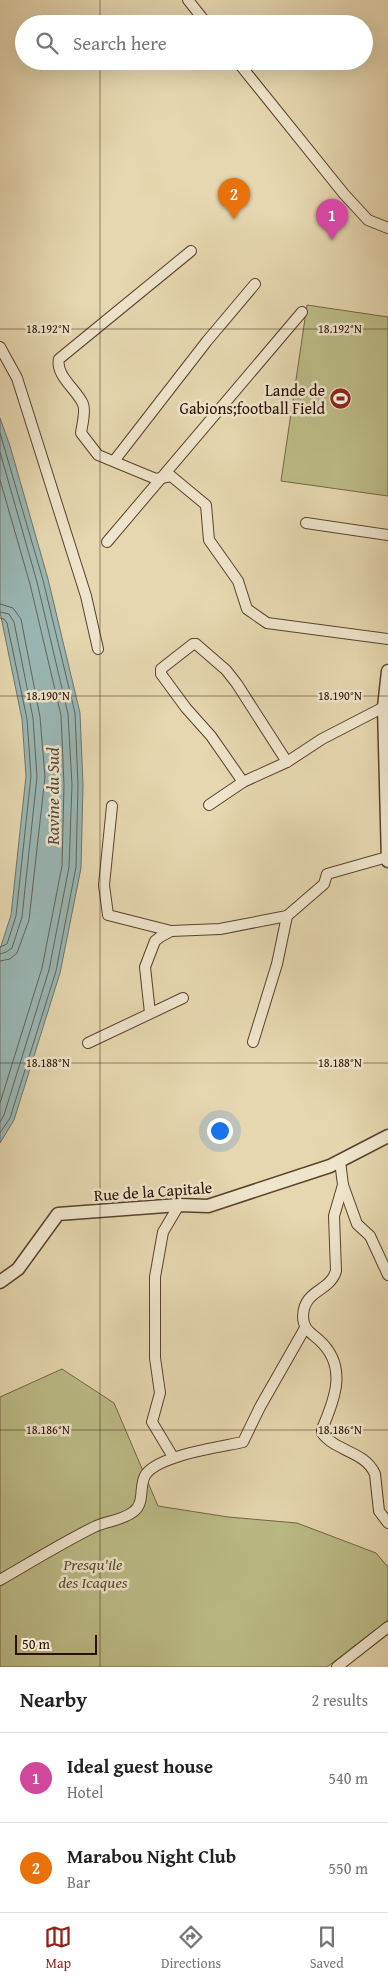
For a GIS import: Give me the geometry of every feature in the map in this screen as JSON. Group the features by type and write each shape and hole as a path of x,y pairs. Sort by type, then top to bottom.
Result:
{"street":[{"path":"188,0 200,15"},
{"path":"244,70 344,194 368,220 388,228"},
{"path":"191,251 59,359 58,364 61,371 83,405 81,433 98,455 156,479 171,476 206,505 209,540 238,581 247,609 257,618 267,623 388,639"},
{"path":"114,462 255,284"},
{"path":"107,542 302,312"},
{"path":"0,347 17,378 86,596 98,649"},
{"path":"306,523 388,535"},
{"path":"243,782 211,736 186,708 161,674 161,669 194,644 226,670 288,762"},
{"path":"112,806 104,885 108,915 171,931 220,929 287,916 324,884 327,874 387,859 386,708 388,671"},
{"path":"209,805 243,782 288,762 322,739 386,708"},
{"path":"253,1042 277,964 287,916"},
{"path":"150,1013 145,967 155,941 171,931"},
{"path":"88,1043 183,998"},
{"name":"Rue de la Capitale","path":"0,1282 18,1269 58,1214 179,1204 208,1206 330,1166 388,1136"},
{"path":"340,1161 343,1184 357,1224 370,1236 388,1275"},
{"path":"0,1580 95,1526 134,1512 139,1505 146,1474 173,1457 243,1442 260,1407 305,1328 303,1317 306,1302 310,1296 334,1278 336,1271 334,1216 343,1184"},
{"path":"173,1457 152,1422 160,1393 155,1358 155,1277 163,1232 179,1204"},
{"path":"305,1328 320,1340 331,1356 336,1374 337,1386 334,1400 322,1433 334,1443 367,1461 373,1469 376,1474 379,1511 388,1523"},
{"path":"337,1667 388,1627"}],"green space":[{"name":"Lande de Gabions;football Field","path":"307,305 388,317 388,496 281,481"},
{"name":"Presqu'ile des Icaques","path":"62,1369 114,1403 158,1506 228,1517 297,1523 376,1553 388,1567 388,1620 327,1667 0,1667 0,1397"}],"water":[{"name":"Ravine du Sud","path":"0,418 10,446 48,579 80,713 83,785 81,868 60,973 14,1120 0,1143 0,949 11,915 26,776 22,719 0,612"}],"place":[{"name":"Marabou Night Club","path":"234,219"},
{"name":"Ideal guest house","path":"332,240"},
{"name":"Lande de Gabions;football Field","path":"341,399"}]}
